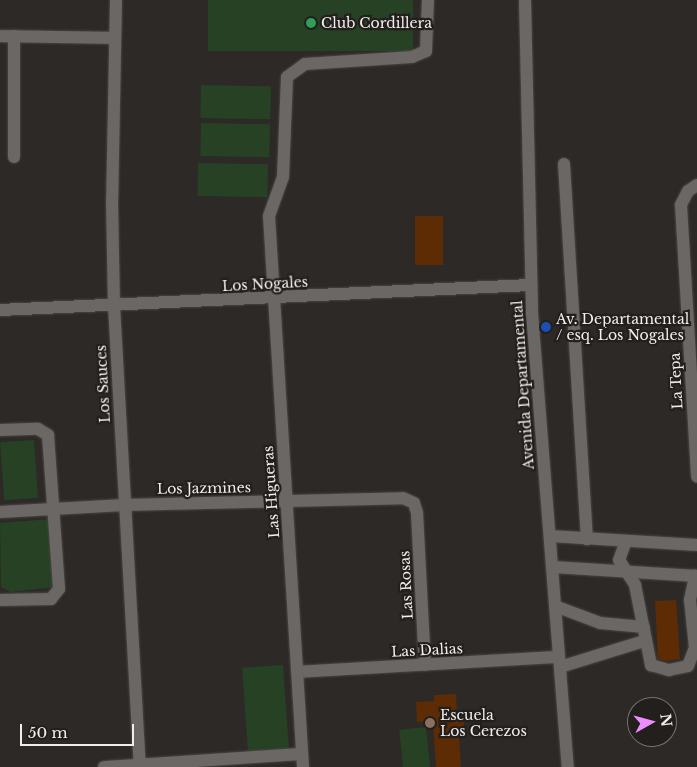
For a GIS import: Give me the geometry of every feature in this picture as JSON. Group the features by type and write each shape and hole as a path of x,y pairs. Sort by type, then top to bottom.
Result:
{"street":[{"name":"Los Sauces","path":"116,0 114,305 140,766"},
{"name":"Las Higueras","path":"303,761 269,216 283,178 287,77 305,64 412,57 426,51 428,0"},
{"name":"Avenida Departamental","path":"524,0 531,285 568,767"},
{"path":"0,36 115,38"},
{"path":"14,36 14,157"},
{"path":"564,164 587,539"},
{"name":"La Tepa","path":"697,185 685,195 681,205 697,477"},
{"name":"Los Nogales","path":"0,310 274,299 531,285"},
{"path":"0,430 38,429 48,435 58,593 50,599 0,600"},
{"name":"Los Jazmines","path":"0,512 124,505 403,498 414,503"},
{"name":"Las Rosas","path":"414,503 425,665"},
{"path":"550,536 697,545"},
{"path":"552,567 626,572 696,576 690,600 695,648 688,666 669,670 651,665 644,641 644,627 636,585 626,572 619,560 626,541"},
{"path":"555,606 600,623 644,627"},
{"name":"Las Dalias","path":"297,672 425,665 559,662 644,641"},
{"path":"104,767 303,761"}],"green space":[{"name":"Club Cordillera","path":"208,0 413,0 413,51 208,51"},
{"path":"201,85 271,86 270,119 200,118"},
{"path":"201,123 270,124 269,157 200,156"},
{"path":"198,163 268,164 267,197 197,196"},
{"path":"34,440 38,498 4,500 0,442"},
{"path":"50,519 55,587 11,592 1,587 0,523"},
{"path":"283,665 289,751 248,754 242,668"},
{"path":"426,727 430,767 403,767 399,730"}],"building":[{"path":"415,216 443,216 443,265 415,265"},
{"path":"676,600 680,659 666,661 658,659 655,601"},
{"path":"456,694 457,712 463,711 465,736 459,737 461,767 436,767 433,721 417,722 416,702 434,701 434,695"}],"place":[{"name":"Club Cordillera","path":"311,23"},
{"name":"Av. Departamental / esq. Los Nogales","path":"546,327"},
{"name":"Escuela Los Cerezos","path":"430,723"}]}
